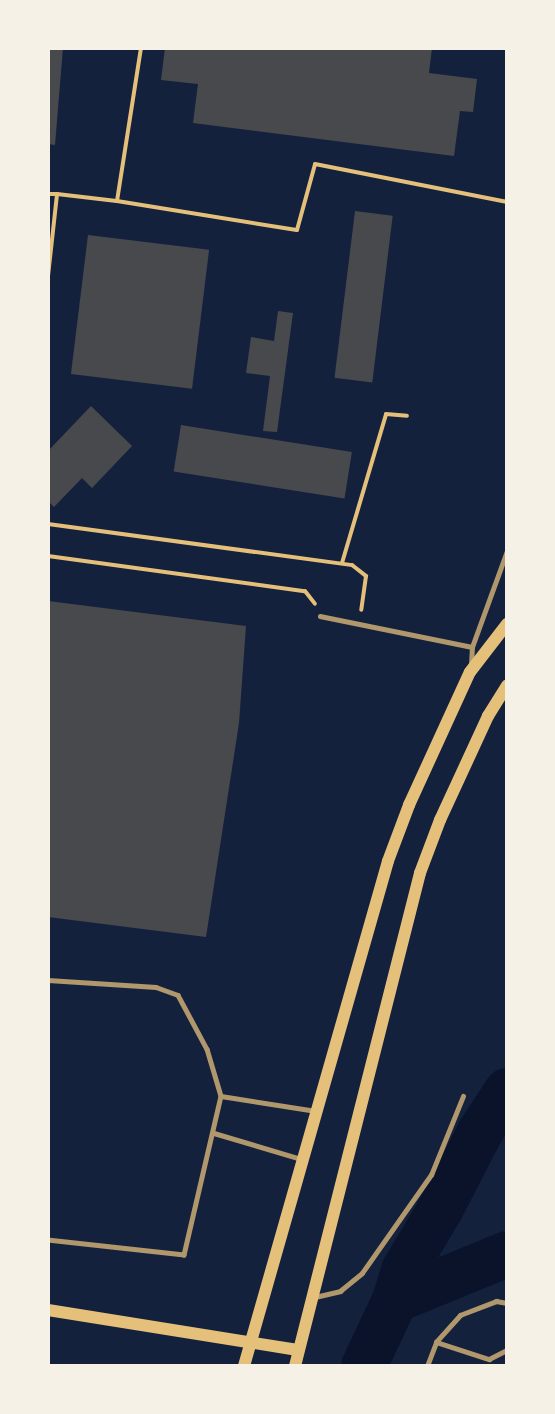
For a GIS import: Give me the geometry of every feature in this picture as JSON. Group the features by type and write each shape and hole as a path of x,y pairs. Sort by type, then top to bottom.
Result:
{"main road":[{"path":"244,1366 388,861 409,805 470,672 507,624"},
{"path":"295,1366 420,873 440,820 488,716 507,686"},
{"path":"48,1310 298,1350"}],"lane":[{"path":"470,672 472,648 507,551"},
{"path":"323,616 472,648"},
{"path":"48,980 156,987 178,995 207,1049 221,1096 184,1255 48,1240"},
{"path":"221,1096 316,1111"},
{"path":"312,1298 339,1291 362,1273 430,1175 463,1096"},
{"path":"214,1133 302,1159"},
{"path":"427,1366 436,1342 460,1315 496,1301 507,1303"},
{"path":"436,1342 489,1359 507,1350"},
{"path":"489,1359 489,1366"}],"path":[{"path":"117,201 141,48"},
{"path":"48,194 117,201 297,230 315,164 507,202"},
{"path":"48,276 57,194"},
{"path":"342,564 386,414 407,416"},
{"path":"48,524 352,565 366,576 359,625"},
{"path":"48,556 305,591 323,616"}],"building":[{"path":"48,48 63,48 55,145 48,144"},
{"path":"165,48 432,48 429,73 477,79 473,112 460,111 454,156 193,123 198,84 161,80"},
{"path":"355,211 393,216 372,382 335,378"},
{"path":"88,235 209,250 192,389 71,374"},
{"path":"278,311 293,313 277,432 263,431 270,376 246,373 251,337 274,341"},
{"path":"91,406 132,446 92,488 82,478 54,507 48,501 48,451"},
{"path":"181,425 352,452 345,498 174,471"},
{"path":"48,601 246,626 239,723 206,937 48,917"}],"waterway":[{"path":"364,1366 395,1300 404,1270 441,1208 480,1132 507,1091"},
{"path":"395,1300 507,1254"}]}
